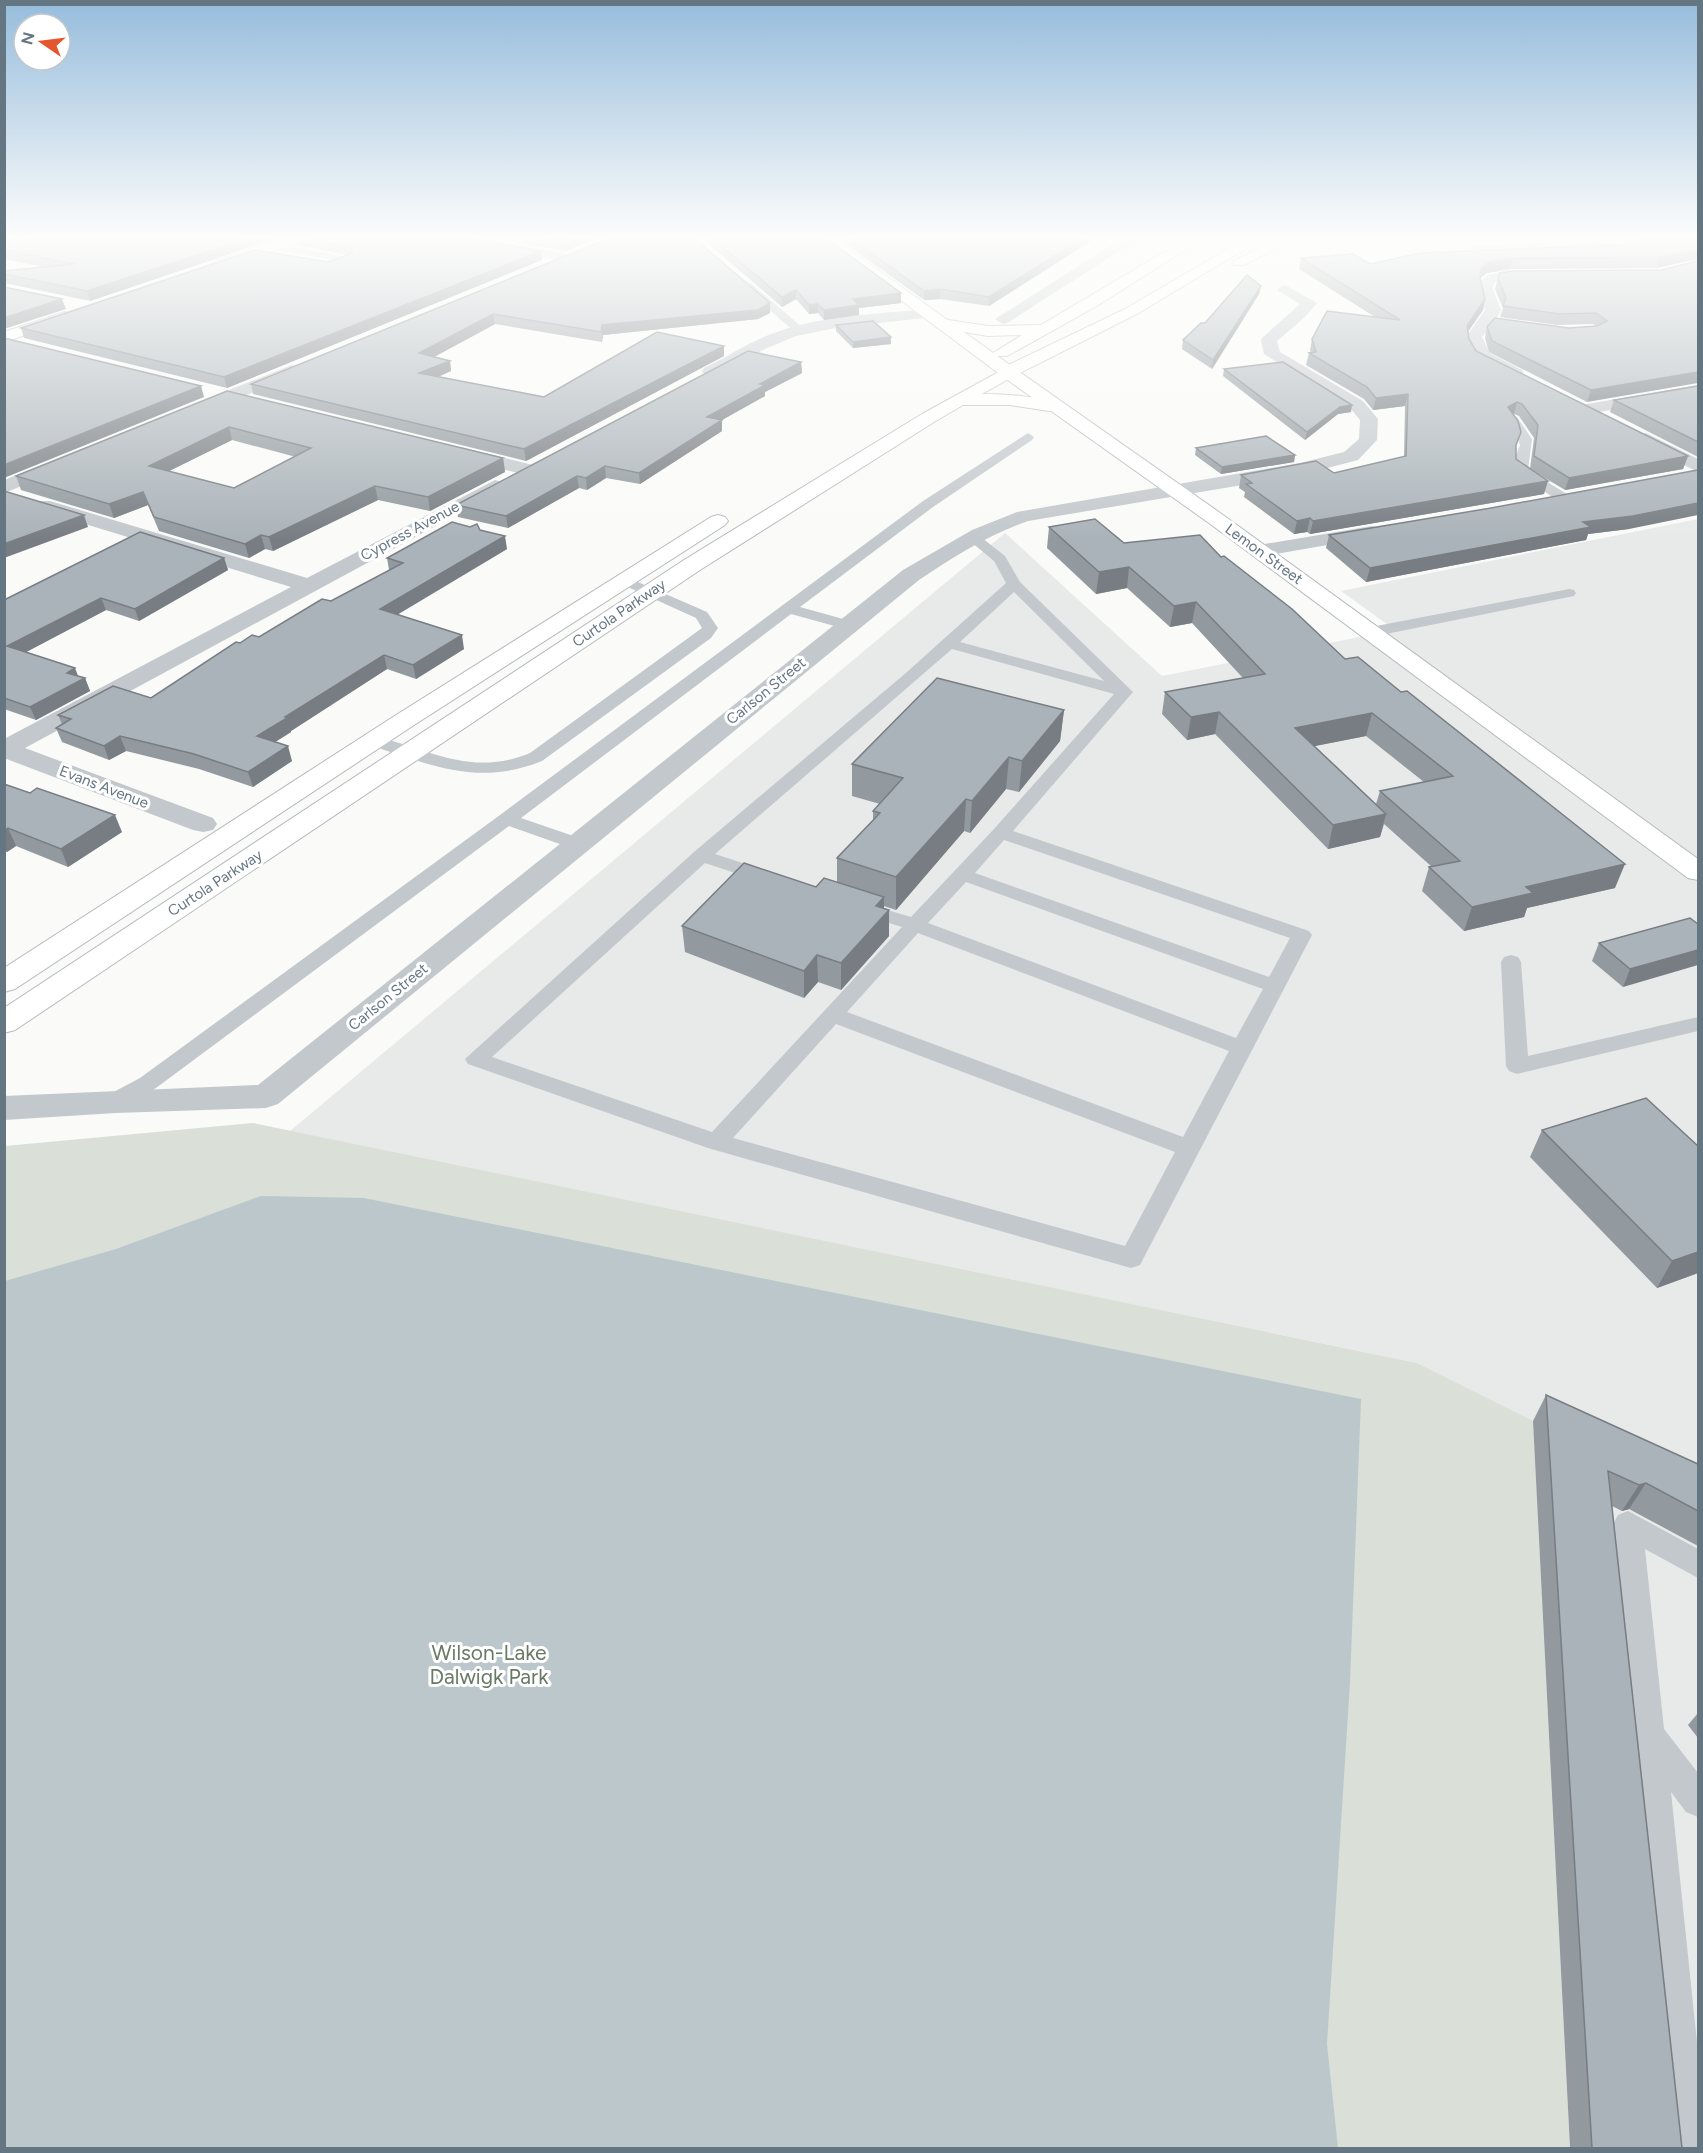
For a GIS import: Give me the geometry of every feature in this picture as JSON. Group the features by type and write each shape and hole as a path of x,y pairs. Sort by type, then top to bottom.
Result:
{"main road":[{"name":"Lemon Street","path":"963,339 1371,632 1698,872"},
{"path":"970,370 1026,339"},
{"name":"Curtola Parkway","path":"4,1023 413,753 651,592 812,489 958,400 1008,372 1078,339"},
{"path":"958,400 995,398 1021,400 1056,407"},
{"name":"Curtola Parkway","path":"4,982 731,513"}],"street":[{"path":"6,339 30,346"},
{"path":"695,380 774,339"},
{"name":"Carlson Street","path":"4,1108 116,1101 266,1096 911,575 972,537 990,527 1024,516 1301,469 1351,456 1368,440 1370,419 1357,405 1272,354 1269,339"},
{"path":"1474,339 1476,349 1481,357 1536,384"},
{"path":"176,417 305,364"},
{"path":"196,387 264,404"},
{"path":"1607,419 1582,406 1698,390"},
{"path":"1628,429 1698,466"},
{"path":"446,449 526,469"},
{"name":"Cypress Avenue","path":"4,749 547,458"},
{"path":"4,487 69,461"},
{"path":"1676,478 1698,474"},
{"path":"4,493 308,585"},
{"path":"1532,505 1587,495"},
{"path":"1259,551 1396,528"},
{"name":"Evans Avenue","path":"4,749 203,824"}],"lane":[{"path":"1513,420 1525,434 1528,445 1520,465 1522,472 1565,499"},
{"path":"116,1101 148,1083 507,819 928,504 1028,437"},
{"path":"972,537 1000,558 1014,584 1125,692"},
{"path":"375,741 470,769 496,769 521,765 536,757 710,628 709,622 702,615 624,580"},
{"path":"1001,833 1302,935 1131,1258 716,1142 476,1059 701,856 912,674 951,644 1014,584"},
{"path":"1371,632 1569,593"},
{"path":"788,609 849,625"},
{"path":"951,644 1125,692"},
{"path":"716,1142 963,875 1125,692"},
{"path":"507,819 578,844"},
{"path":"701,856 780,882"},
{"path":"963,875 1275,986"},
{"path":"836,900 915,925 1242,1048"},
{"path":"1511,962 1517,1066 1698,1024"},
{"path":"833,1015 1189,1148"},
{"path":"1689,2148 1628,1524 1698,1564"},
{"path":"1649,1736 1698,1800"}],"shaded area":[{"path":"1698,519 1698,2148 1570,2148 1532,1421 1417,1363 290,1131 1005,533 1162,676 1395,630 1341,591"},
{"name":"Wilson-Lake Dalwigk Park","path":"261,1196 364,1198 1361,1399 1350,1682 1327,2044 1338,2148 5,2148 5,1281 116,1249"}],"green space":[{"name":"Wilson-Lake Dalwigk Park","path":"253,1123 1417,1363 1533,1421 1570,2148 5,2148 5,1146"}],"building":[{"path":"4,339 201,386 4,465"},
{"path":"69,339 318,339 224,377"},
{"path":"360,339 445,339 419,353 450,361 419,373 544,397 644,339 693,339 724,346 524,449 251,384"},
{"path":"850,339 872,339 853,342"},
{"path":"1184,339 1226,339 1213,360"},
{"path":"1312,339 1469,339 1476,351 1688,456 1569,478 1534,456 1538,425 1522,404 1517,402 1508,407 1518,421 1521,432 1516,445 1516,459 1548,481 1313,521 1310,518 1297,521 1246,484 1252,483 1241,475 1316,461 1334,473 1406,456 1408,394 1376,398 1367,387 1309,353 1316,352"},
{"path":"1698,339 1698,372 1591,390 1492,341"},
{"path":"748,351 801,362 707,417 722,420 639,473 605,466 586,478 577,476 506,516 456,505"},
{"path":"1283,362 1352,405 1340,407 1307,432 1224,369"},
{"path":"1698,386 1698,442 1614,400"},
{"path":"227,391 503,458 428,497 375,486 269,537 261,535 245,544 154,517 143,492 109,504 16,476","holes":["229,427 311,448 234,488 149,466"]},
{"path":"1266,436 1295,455 1222,467 1196,448"},
{"path":"1698,470 1698,503 1633,516 1583,522 1591,527 1370,568 1329,535 1491,508"},
{"path":"4,491 84,515 4,544"},
{"path":"1095,519 1124,543 1200,535 1221,557 1224,556 1292,609 1345,659 1358,657 1401,692 1407,691 1625,864 1526,887 1533,893 1472,907 1429,867 1460,861 1380,791 1453,776 1372,713 1295,728 1386,814 1333,825 1219,712 1191,717 1165,692 1265,674 1196,602 1174,606 1129,567 1099,572 1049,527"},
{"path":"452,522 470,527 477,524 480,530 505,536 380,609 462,635 413,665 384,655 285,717 287,718 257,736 288,746 248,772 194,754 120,736 104,746 56,728 71,719 58,715 113,686 151,698 236,642 240,643 252,635 259,637 322,599 331,601 403,563 387,558"},
{"path":"140,532 224,558 135,609 101,598 7,646 75,668 67,673 85,678 30,707 4,698 4,600"},
{"path":"937,678 1064,710 1022,761 1009,757 972,801 966,799 896,877 837,858 880,813 873,811 903,778 852,764"},
{"path":"4,784 30,793 37,788 115,815 61,849 8,828 4,831"},
{"path":"744,863 816,887 824,878 884,897 876,906 889,910 841,963 817,955 804,971 682,926"},
{"path":"1690,918 1698,924 1698,950 1630,969 1599,943"},
{"path":"1646,1098 1698,1146 1698,1252 1672,1261 1542,1130"},
{"path":"1546,1395 1698,1464 1698,1511 1646,1483 1639,1485 1608,1471 1682,2148 1592,2148"}]}
